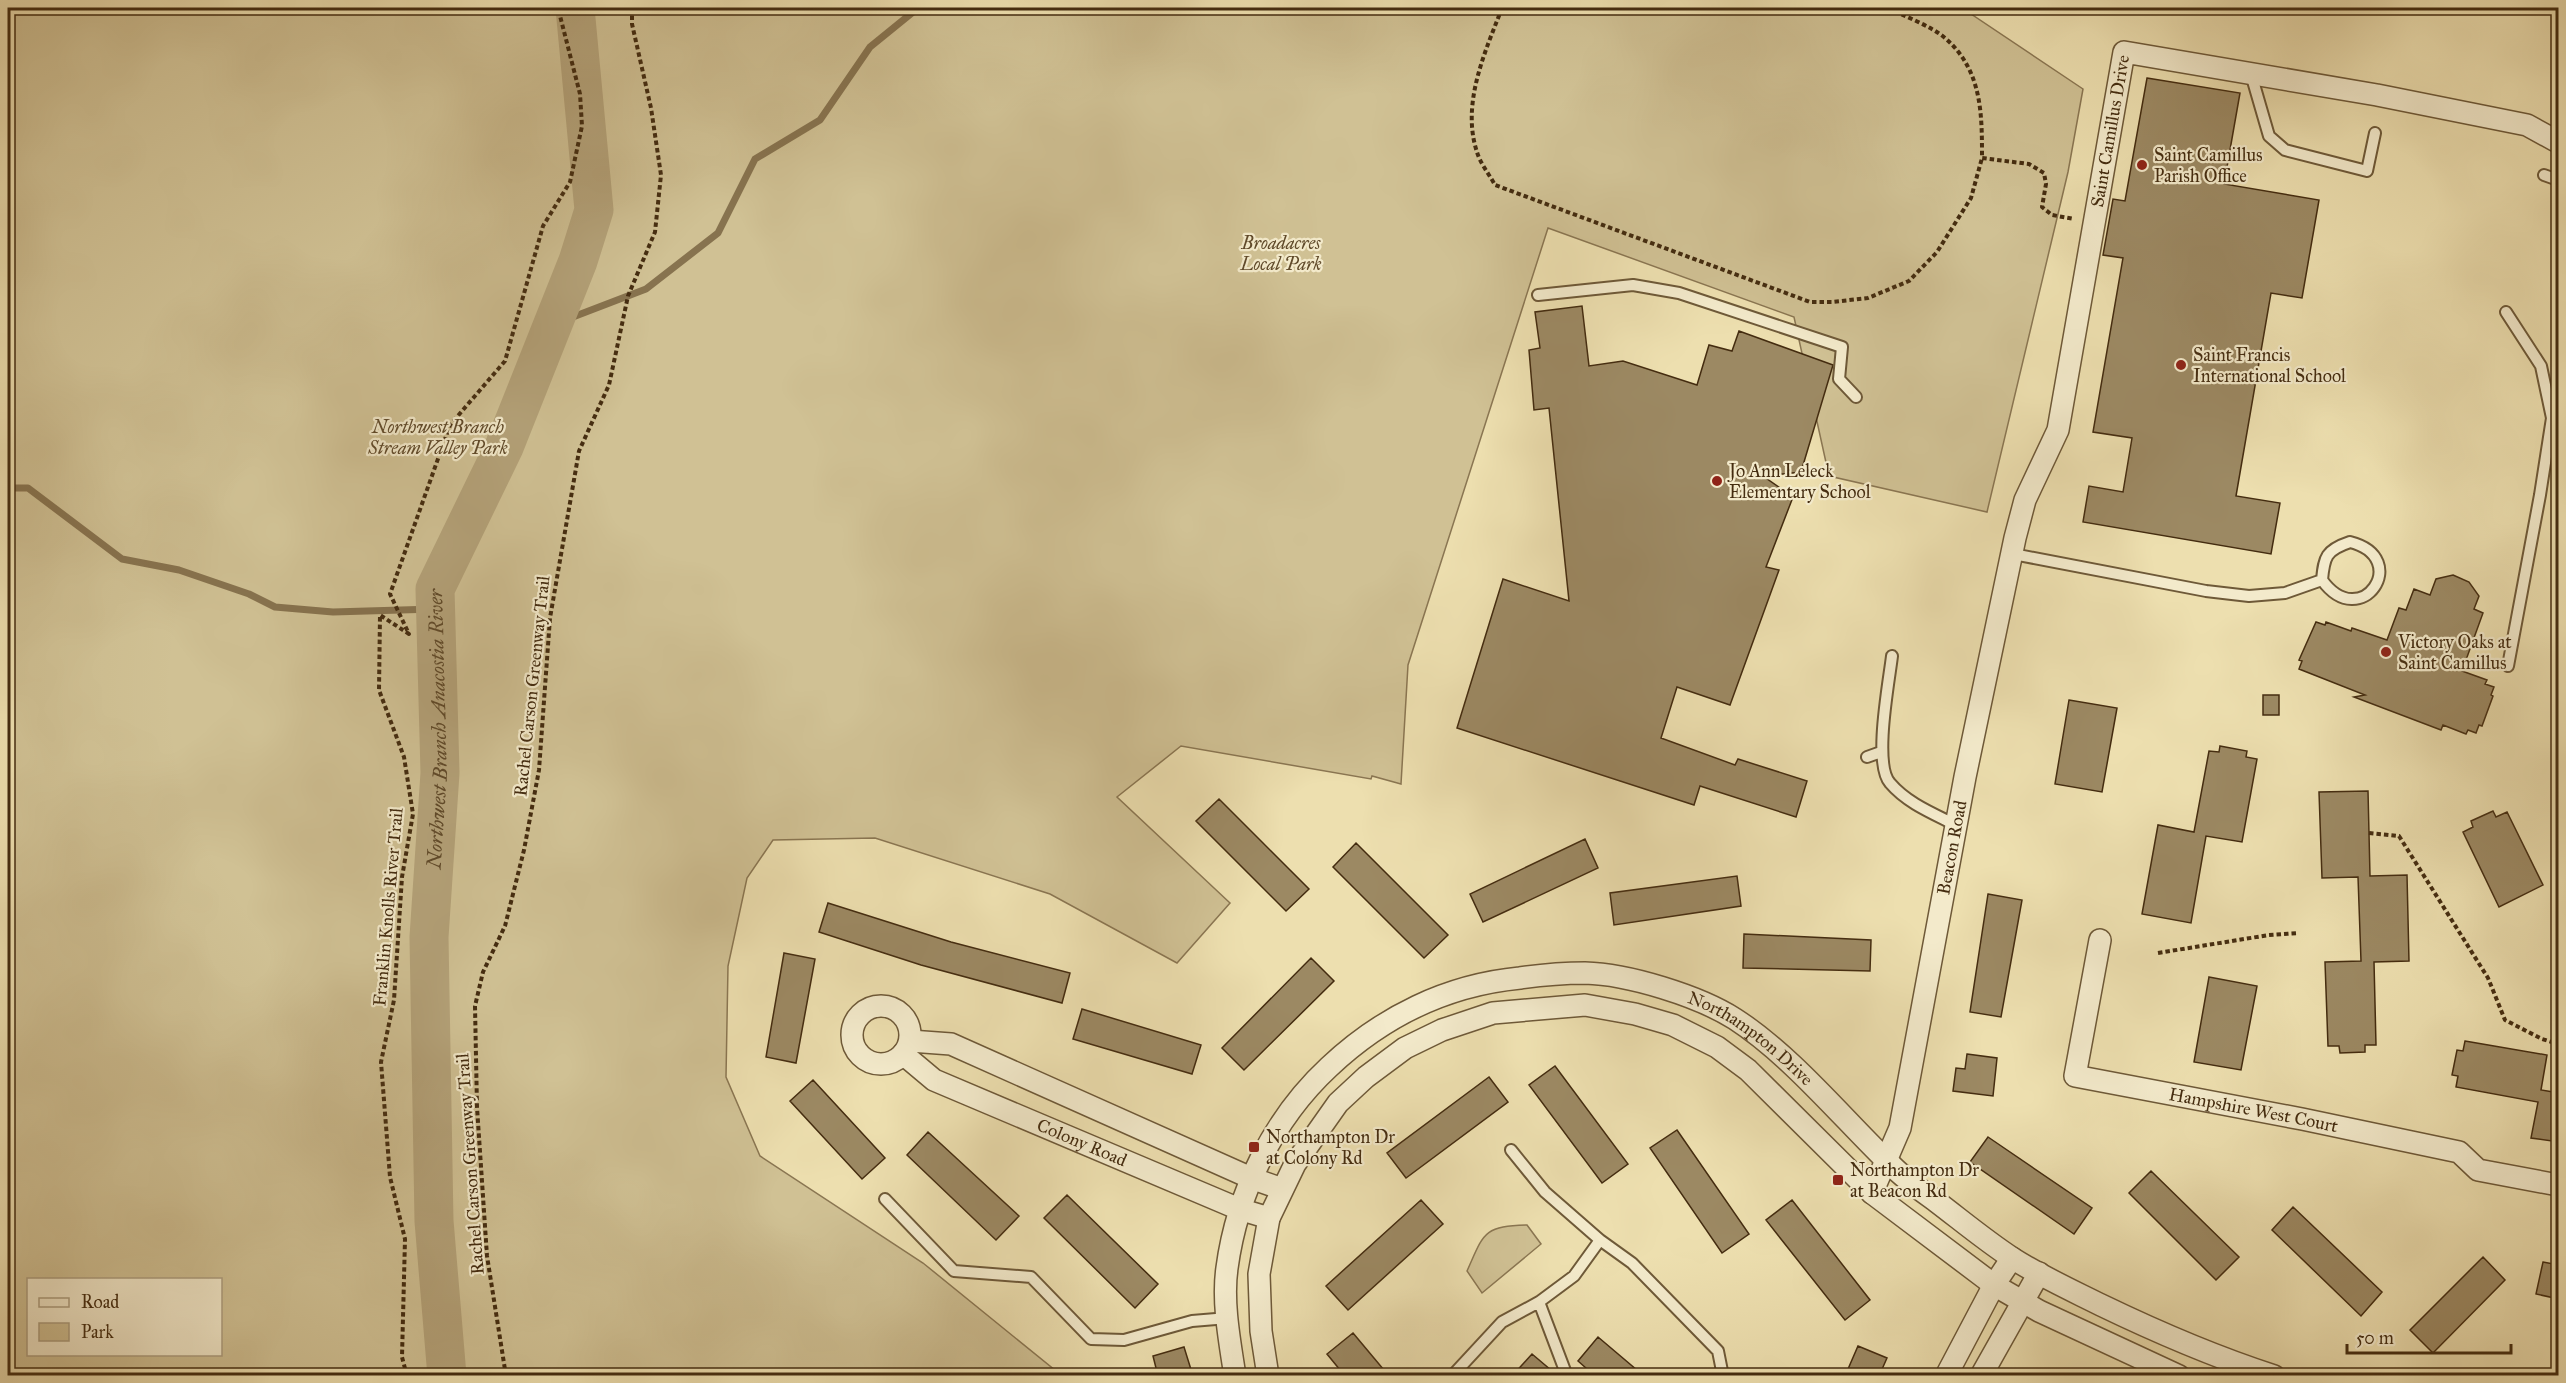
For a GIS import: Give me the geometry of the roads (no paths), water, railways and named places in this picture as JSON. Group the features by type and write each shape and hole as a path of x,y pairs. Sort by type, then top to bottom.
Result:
{"street":[{"name":"Saint Camillus Drive","path":"2025,500 2058,430 2124,52 2377,95 2528,125 2559,142"},
{"name":"Beacon Road","path":"1872,1193 1900,1128 1956,825 2025,500"},
{"name":"Hampshire West Court","path":"2100,940 2075,1076 2302,1119 2459,1152 2478,1170 2559,1185"},
{"name":"Northampton Drive","path":"1235,1376 1228,1318 1226,1271 1239,1209 1251,1178 1267,1148 1314,1081 1345,1052 1388,1020 1429,1000 1486,981 1587,973 1643,983 1685,995 1734,1019 1769,1046 1886,1160 2012,1258 2118,1313 2196,1347 2274,1376"},
{"path":"1467,987 1477,1018"},
{"name":"Northampton Drive","path":"1268,1376 1261,1331 1259,1274 1269,1218 1282,1189 1318,1129 1338,1103 1366,1077 1405,1048 1442,1030 1493,1013 1586,1005 1635,1014 1673,1025 1717,1047 1748,1071 1872,1193 1994,1285 2023,1302 2179,1376"},
{"name":"Colony Road","path":"1269,1218 1239,1209 934,1080 906,1047 951,1044 1251,1178 1282,1189"},
{"path":"1946,1376 1994,1285 2012,1258"},
{"path":"1981,1376 2039,1273"}],"lane":[{"path":"2251,74 2269,136 2285,150 2367,171 2375,133"},
{"path":"2544,175 2559,180"},
{"path":"1538,295 1633,285 1679,293 1842,347 1839,379 1856,397"},
{"path":"2506,312 2541,366 2552,418 2508,666"},
{"path":"2350,542 2366,546 2378,558 2381,575 2374,590 2361,599 2344,600 2330,591 2322,580 2324,560 2334,547 2350,542"},
{"path":"2013,554 2206,591 2249,596 2285,593 2322,580"},
{"path":"1892,656 1881,752 1888,781 1914,804 1956,825"},
{"path":"1867,757 1881,752"},
{"path":"1511,1150 1545,1192 1600,1240 1632,1263 1718,1351 1723,1376"},
{"path":"885,1199 954,1271 1030,1277 1091,1339 1124,1340 1192,1321 1228,1318"},
{"path":"1452,1376 1502,1322 1539,1302 1574,1276 1600,1240"},
{"path":"1539,1302 1567,1376"}],"waterway":[{"name":"Northwest Branch Anacostia River","path":"447,1376 434,1221 429,937 440,773 435,589 504,447 578,261 594,210 575,8"},
{"path":"552,325 646,289 718,233 755,159 820,120 870,47 918,8"},
{"path":"8,488 28,488 122,559 179,570 249,594 275,607 333,612 435,609"}],"place":[{"name":"Saint Camillus Parish Office","path":"2142,165"},
{"name":"Saint Francis International School","path":"2181,365"},
{"name":"Jo Ann Leleck Elementary School","path":"1717,481"},
{"name":"Victory Oaks at Saint Camillus","path":"2386,652"},
{"name":"Northampton Dr at Colony Rd","path":"1254,1147"},
{"name":"Northampton Dr at Beacon Rd","path":"1838,1180"}],"park label":[{"name":"Broadacres Local Park","path":"1281,253"},
{"name":"Northwest Branch Stream Valley Park","path":"438,437"}]}
